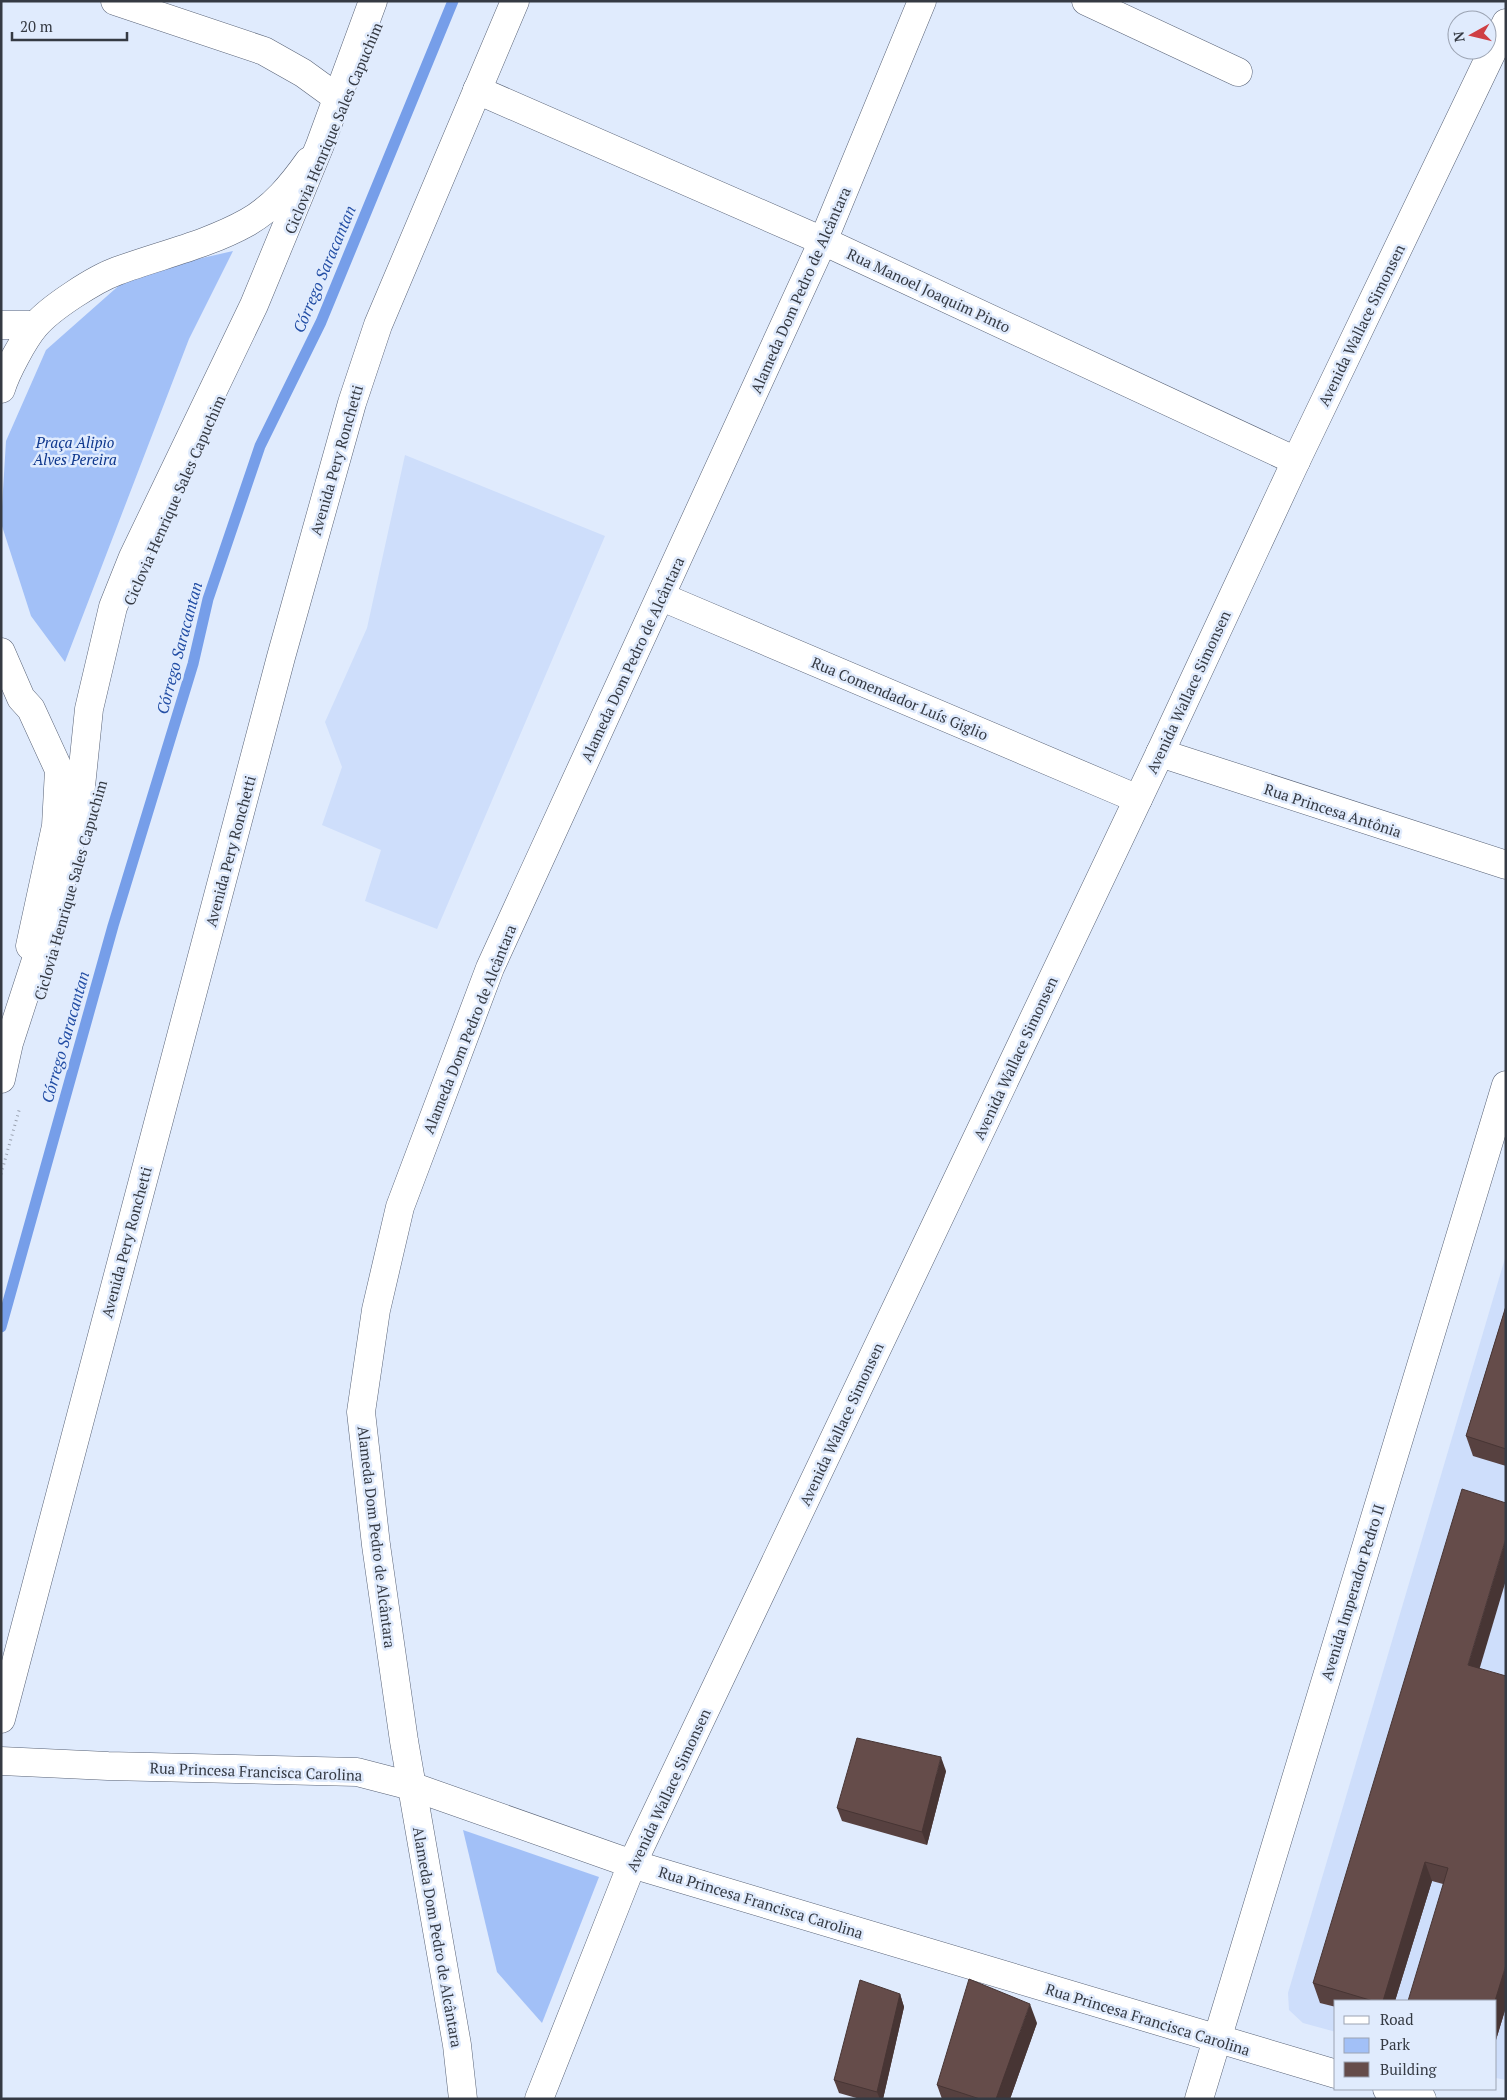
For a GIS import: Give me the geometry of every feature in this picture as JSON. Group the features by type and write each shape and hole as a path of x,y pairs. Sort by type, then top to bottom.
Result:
{"street":[{"path":"115,1 264,51 303,73 336,97"},
{"path":"9,1042 62,880 80,796 89,709 112,607 133,557 254,305 320,145 336,97 373,1"},
{"name":"Avenida Pery Ronchetti","path":"1,1719 281,657 352,403 378,325 515,1"},
{"name":"Alameda Dom Pedro de Alcântara","path":"463,2099 457,2045 411,1786 376,1545 361,1412 376,1310 400,1207 490,968 662,597 823,241 922,1"},
{"path":"1086,1 1238,72"},
{"name":"Avenida Wallace Simonsen","path":"539,2099 632,1864 1160,753 1296,461 1506,24"},
{"name":"Rua Manoel Joaquim Pinto","path":"477,90 823,241 1296,461"},
{"path":"1,389 5,378 35,325 75,294 115,271 208,240 248,222 274,203 294,182 320,145"},
{"path":"1,325 35,325"},
{"name":"Rua Comendador Luís Giglio","path":"662,597 1138,799"},
{"path":"1,652 11,700 31,709 56,762 59,799 56,826 1,1079"},
{"name":"Rua Princesa Antônia","path":"1160,753 1506,865"},
{"name":"Avenida Imperador Pedro II","path":"1199,2099 1215,2039 1506,1085"},
{"name":"Rua Princesa Francisca Carolina","path":"1,1761 108,1766 357,1772 411,1786 632,1864 1334,2073"},
{"path":"1390,2090 1422,2099"}],"path":[{"path":"1,1174 23,1098"}],"shaded area":[{"path":"405,455 605,536 437,929 365,901 381,850 322,825 342,767 325,722 367,628"},
{"path":"1506,1255 1506,2080 1497,2078 1497,2000 1334,2000 1334,2031 1303,2023 1289,2010 1288,1993"}],"green space":[{"name":"Praça Alipio Alves Pereira","path":"233,251 189,339 65,662 31,616 1,523 6,441 46,350 132,274"},
{"path":"463,1830 599,1877 542,2023 497,1972"}],"building":[{"path":"1506,1306 1506,1449 1466,1436"},
{"path":"1462,1489 1506,1503 1506,1538 1468,1665 1506,1676 1506,1965 1495,2000 1408,2000 1448,1868 1425,1862 1383,2000 1370,2000 1313,1983"},
{"path":"857,1738 941,1757 922,1832 837,1808"},
{"path":"969,1979 1030,2004 996,2099 980,2099 937,2085"},
{"path":"860,1980 900,1994 877,2092 834,2080"}],"waterway":[{"name":"Córrego Saracantan","path":"1,1327 113,926 193,664 208,599 260,446 321,322 453,1"}]}
